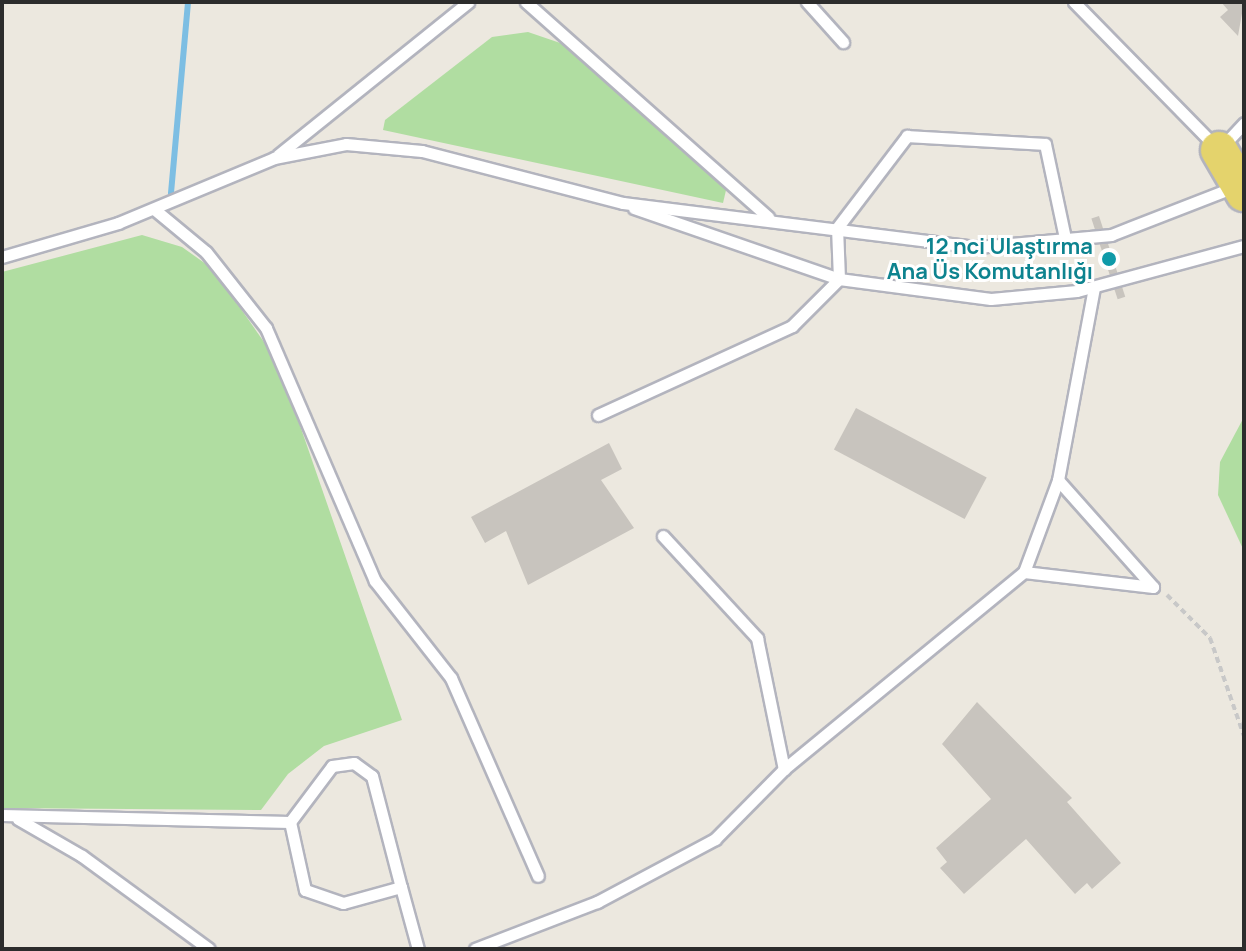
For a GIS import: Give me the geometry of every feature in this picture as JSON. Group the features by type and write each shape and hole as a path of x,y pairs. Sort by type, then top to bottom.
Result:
{"main road":[{"path":"1219,150 1242,187"}],"lane":[{"path":"274,158 468,2"},
{"path":"526,2 768,217"},
{"path":"807,2 843,42"},
{"path":"1074,2 1219,150 1244,123"},
{"path":"598,415 792,326 839,279 837,228 907,136 1045,144 1066,243"},
{"path":"2,257 154,209 274,158 334,145 396,147 623,203 839,279 991,299 1094,287 1244,246"},
{"path":"623,203 768,217 977,247 1066,243 1143,226 1242,187"},
{"path":"154,209 206,252 266,328 375,581 451,678 538,876"},
{"path":"475,949 560,919 692,853 737,823 784,769 1024,572 1058,480 1094,287"},
{"path":"1058,480 1153,587"},
{"path":"663,536 757,638 784,769"},
{"path":"1024,572 1153,587"},
{"path":"401,887 343,903 305,890 290,822 326,770 361,766 372,776 418,949"},
{"path":"8,816 290,822"},
{"path":"8,816 63,842 209,949"}],"path":[{"path":"1153,587 1201,623 1244,736"}],"green space":[{"path":"528,32 569,46 727,186 723,203 383,130 385,120 492,37"},
{"path":"142,235 182,247 213,269 278,362 402,720 324,746 288,774 261,810 2,808 2,272"},
{"path":"1244,417 1244,551 1218,495 1220,462"}],"building":[{"path":"1221,2 1244,2 1238,36 1220,17 1228,10"},
{"name":"12 nci Ulaştırma Ana Üs Komutanlığı","path":"1099,216 1125,297 1118,299 1091,218"},
{"path":"856,408 987,477 965,519 834,449"},
{"path":"609,443 622,469 601,480 634,528 528,585 506,531 485,543 471,517"},
{"path":"977,702 1072,798 1067,802 1121,863 1092,889 1087,883 1075,894 1026,839 964,894 940,868 947,862 936,848 991,799 942,744"}],"waterway":[{"path":"171,193 188,2"}],"place":[{"name":"12 nci Ulaştırma Ana Üs Komutanlığı","path":"1109,259"}]}
